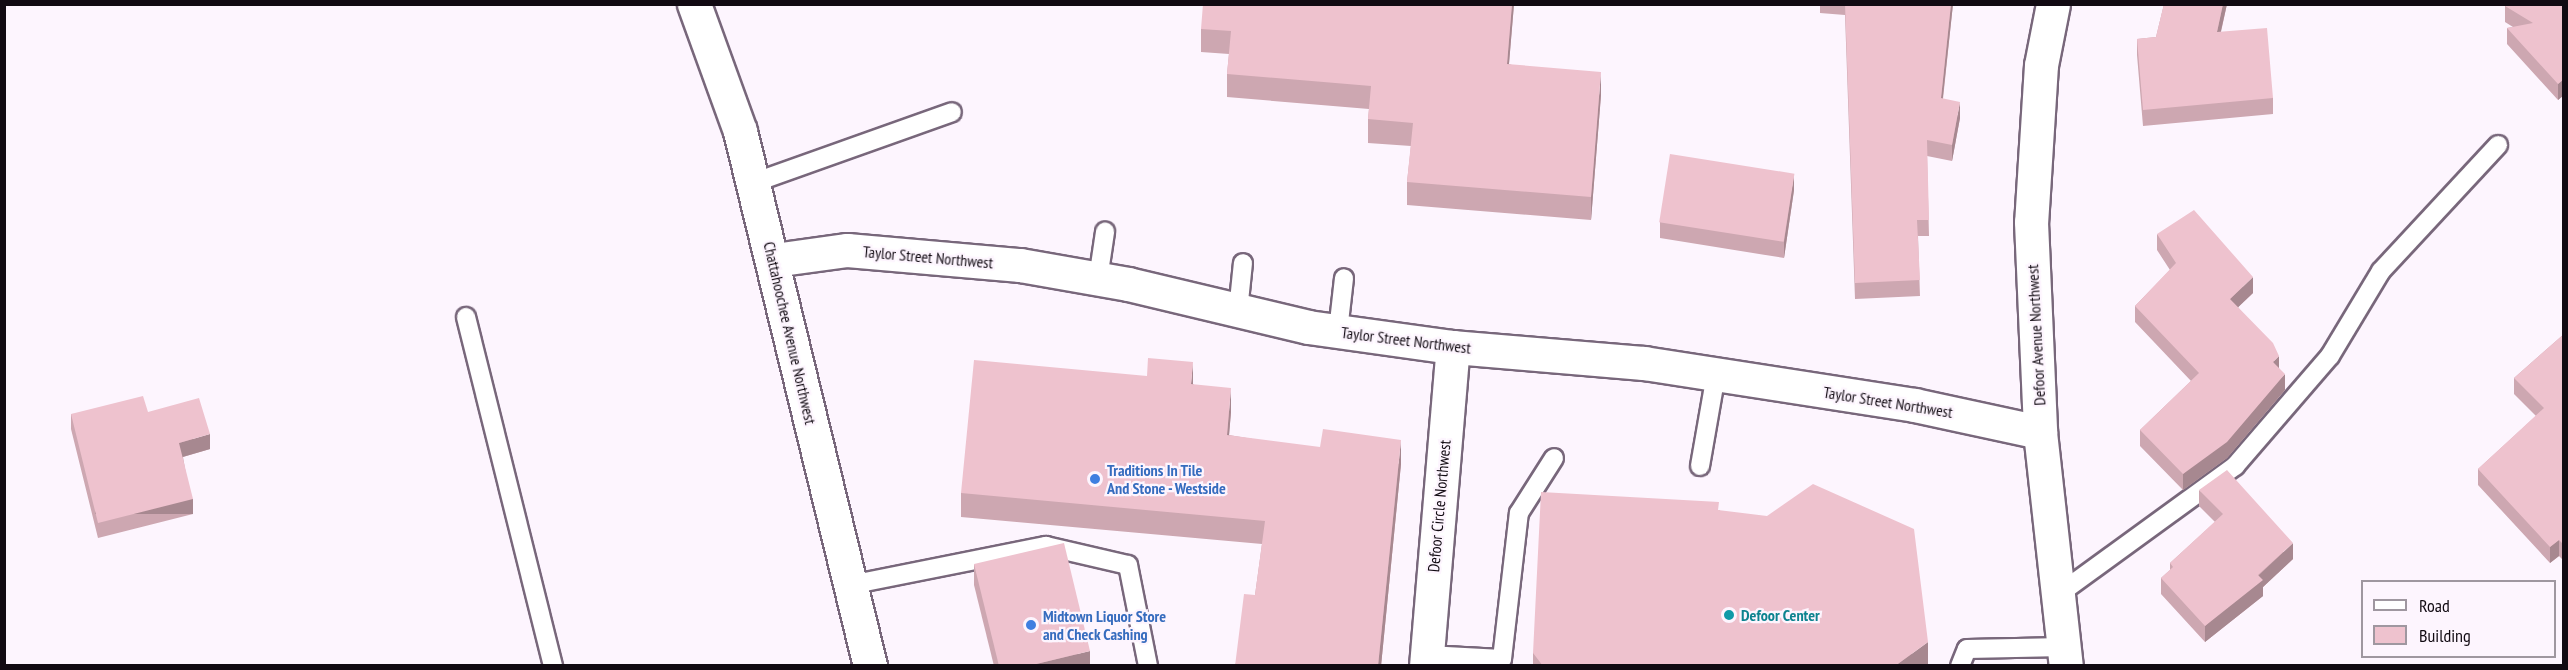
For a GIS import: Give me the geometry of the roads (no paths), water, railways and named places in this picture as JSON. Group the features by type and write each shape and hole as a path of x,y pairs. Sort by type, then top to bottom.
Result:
{"street":[{"name":"Chattahoochee Avenue Northwest","path":"694,4 753,183 774,260 870,666"},
{"name":"Defoor Avenue Northwest","path":"2053,4 2041,65 2031,222 2040,432 2065,656"},
{"name":"Taylor Street Northwest","path":"774,260 847,250 1020,266 1098,279 1338,331 1453,347 1716,374 2040,432"},
{"name":"Defoor Circle Northwest","path":"1426,660 1453,347"}],"lane":[{"path":"753,183 952,112"},
{"path":"2059,594 2235,466 2330,356 2381,271 2498,145"},
{"path":"1098,279 1105,232"},
{"path":"1238,311 1243,263"},
{"path":"1338,331 1344,278"},
{"path":"466,317 553,666"},
{"path":"1700,466 1716,374"},
{"path":"1426,660 1501,662 1519,513 1554,458"},
{"path":"850,585 1046,546 1128,565 1148,666"},
{"path":"1960,666 1967,649 2065,656"}],"place":[{"name":"Traditions In Tile And Stone - Westside","path":"1095,479"},
{"name":"Defoor Center","path":"1729,615"},
{"name":"Midtown Liquor Store and Check Cashing","path":"1031,625"}]}
